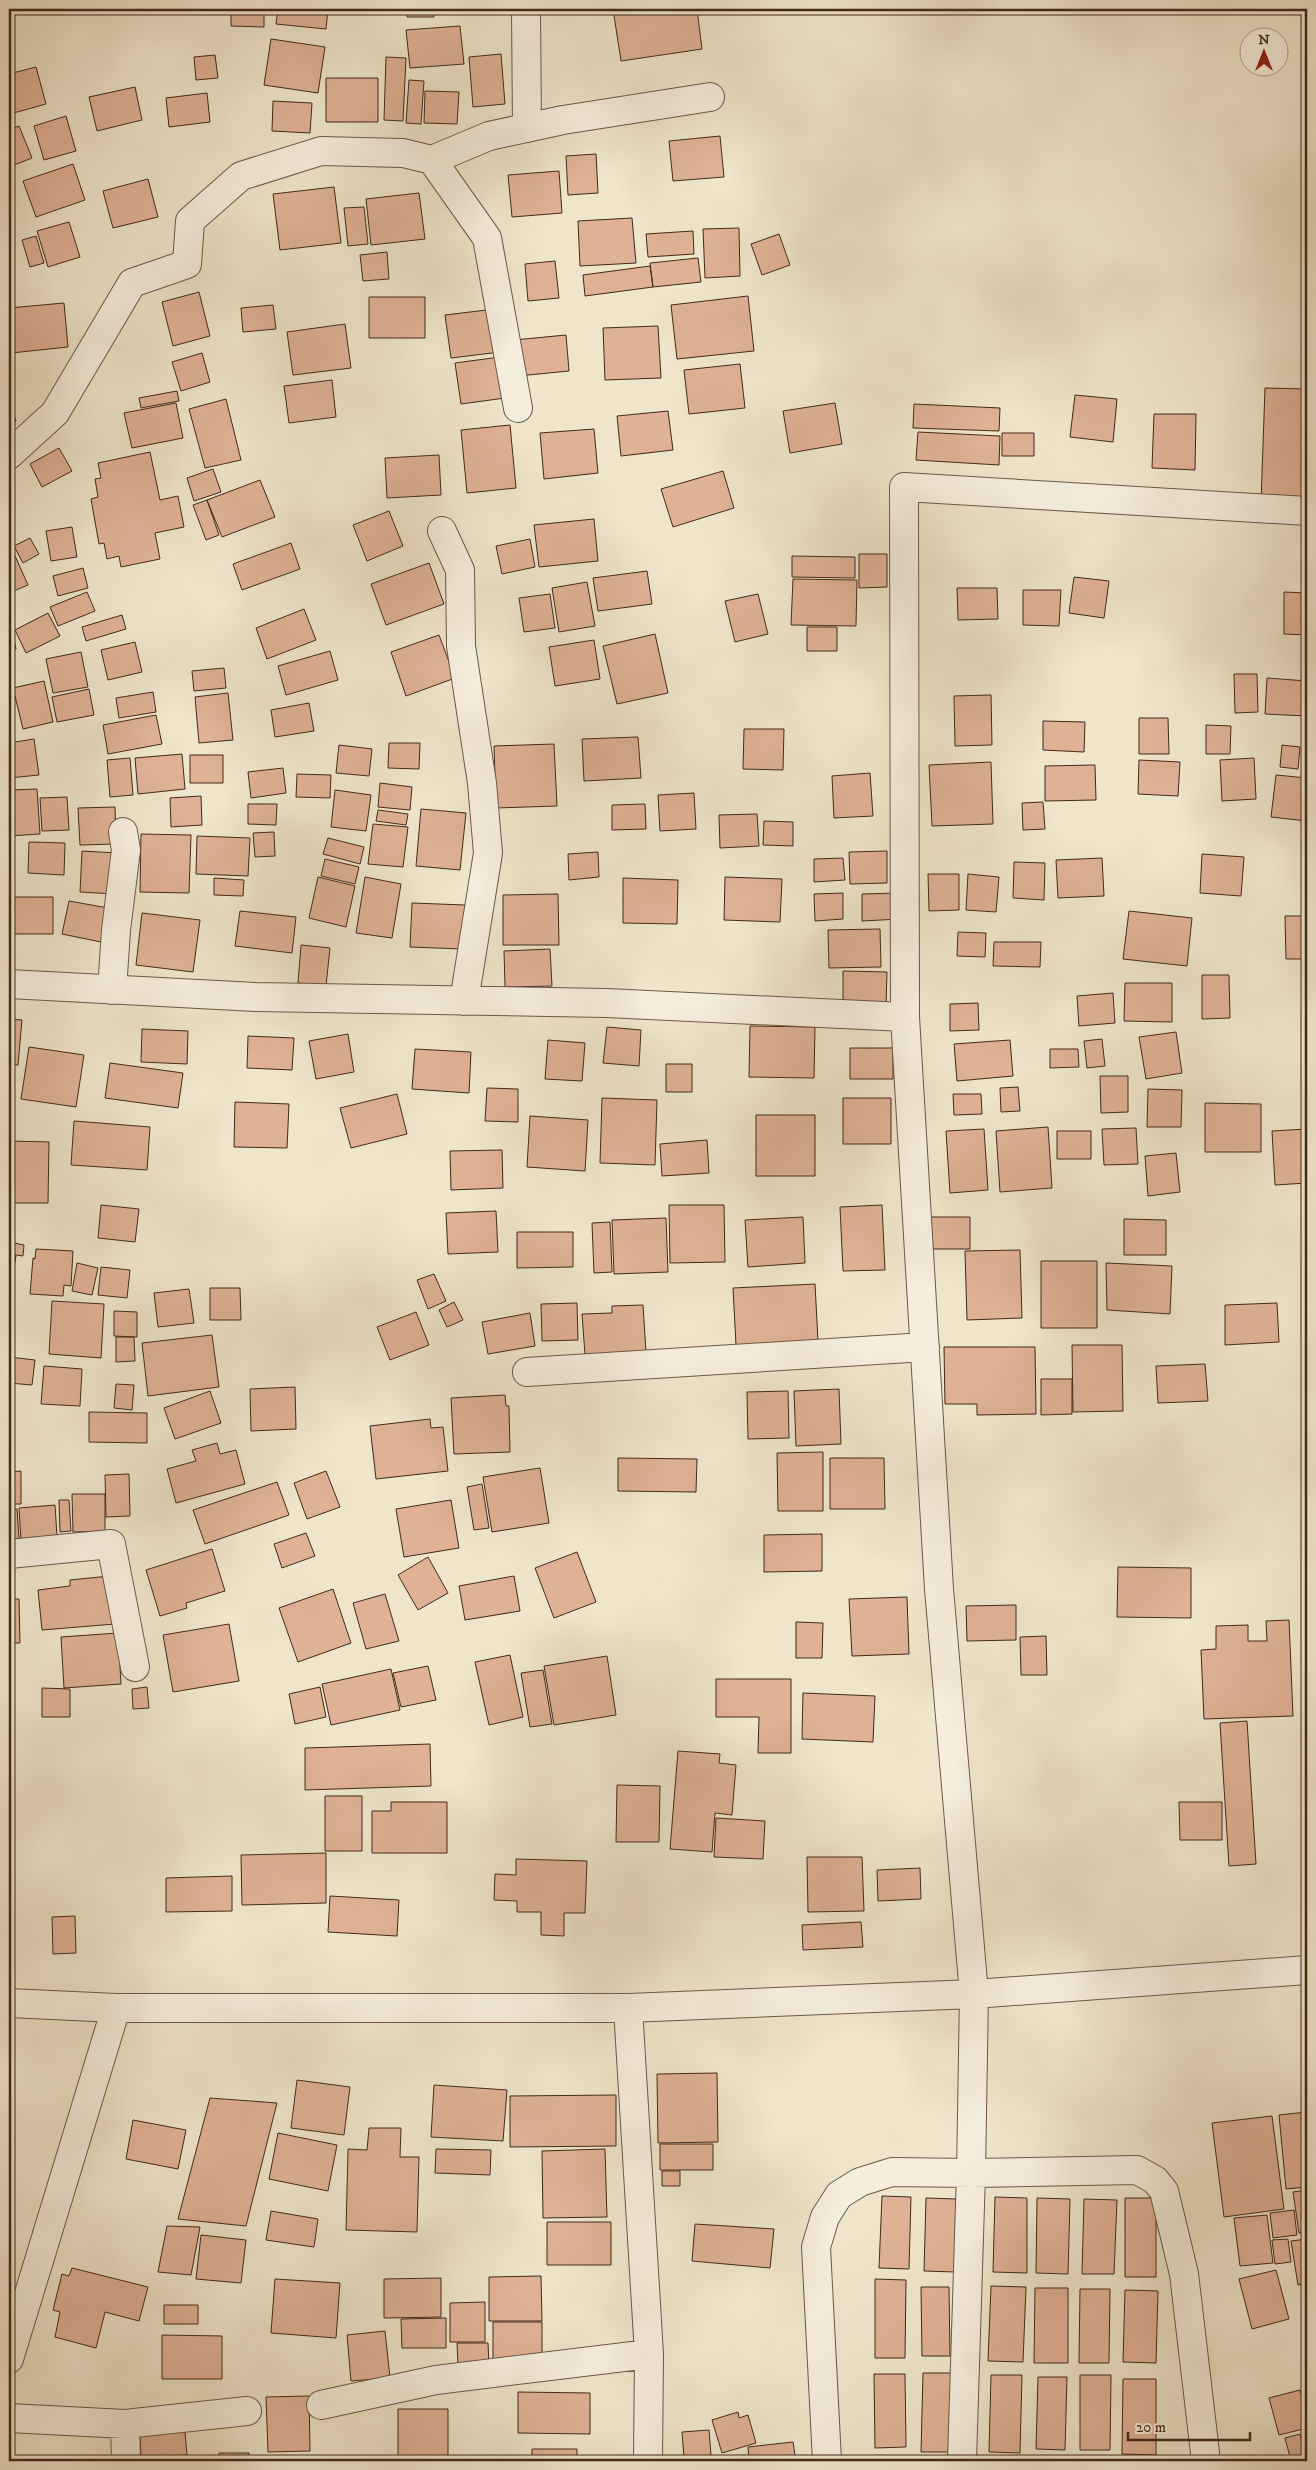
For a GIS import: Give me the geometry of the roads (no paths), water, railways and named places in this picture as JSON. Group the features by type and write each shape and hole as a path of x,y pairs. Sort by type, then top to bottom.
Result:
{"street":[{"path":"526,9 526,128"},
{"path":"9,456 55,413 132,283 187,264 190,221 240,176 321,151 403,153 432,160 489,136 710,97"},
{"path":"432,160 487,238 518,408"},
{"path":"962,2461 972,2173 974,1994 939,1588 906,1017 904,488 1307,511"},
{"path":"442,532 460,570 461,646 482,783 488,853 464,1001"},
{"path":"112,990 116,930 126,850 123,832"},
{"path":"9,984 256,997 606,1004 906,1017"},
{"path":"526,1372 925,1347"},
{"path":"9,1554 111,1544 135,1667"},
{"path":"9,2004 116,2008 628,2008 974,1994 1307,1970"},
{"path":"9,2359 116,2008"},
{"path":"628,2008 649,2354 648,2461"},
{"path":"827,2461 816,2247 825,2217 839,2195 860,2182 892,2172 972,2173 1137,2170 1155,2180 1164,2190 1184,2274 1206,2461"},
{"path":"321,2405 436,2380 649,2354"},
{"path":"9,2418 125,2424 247,2411"},
{"path":"125,2424 126,2461"}]}
